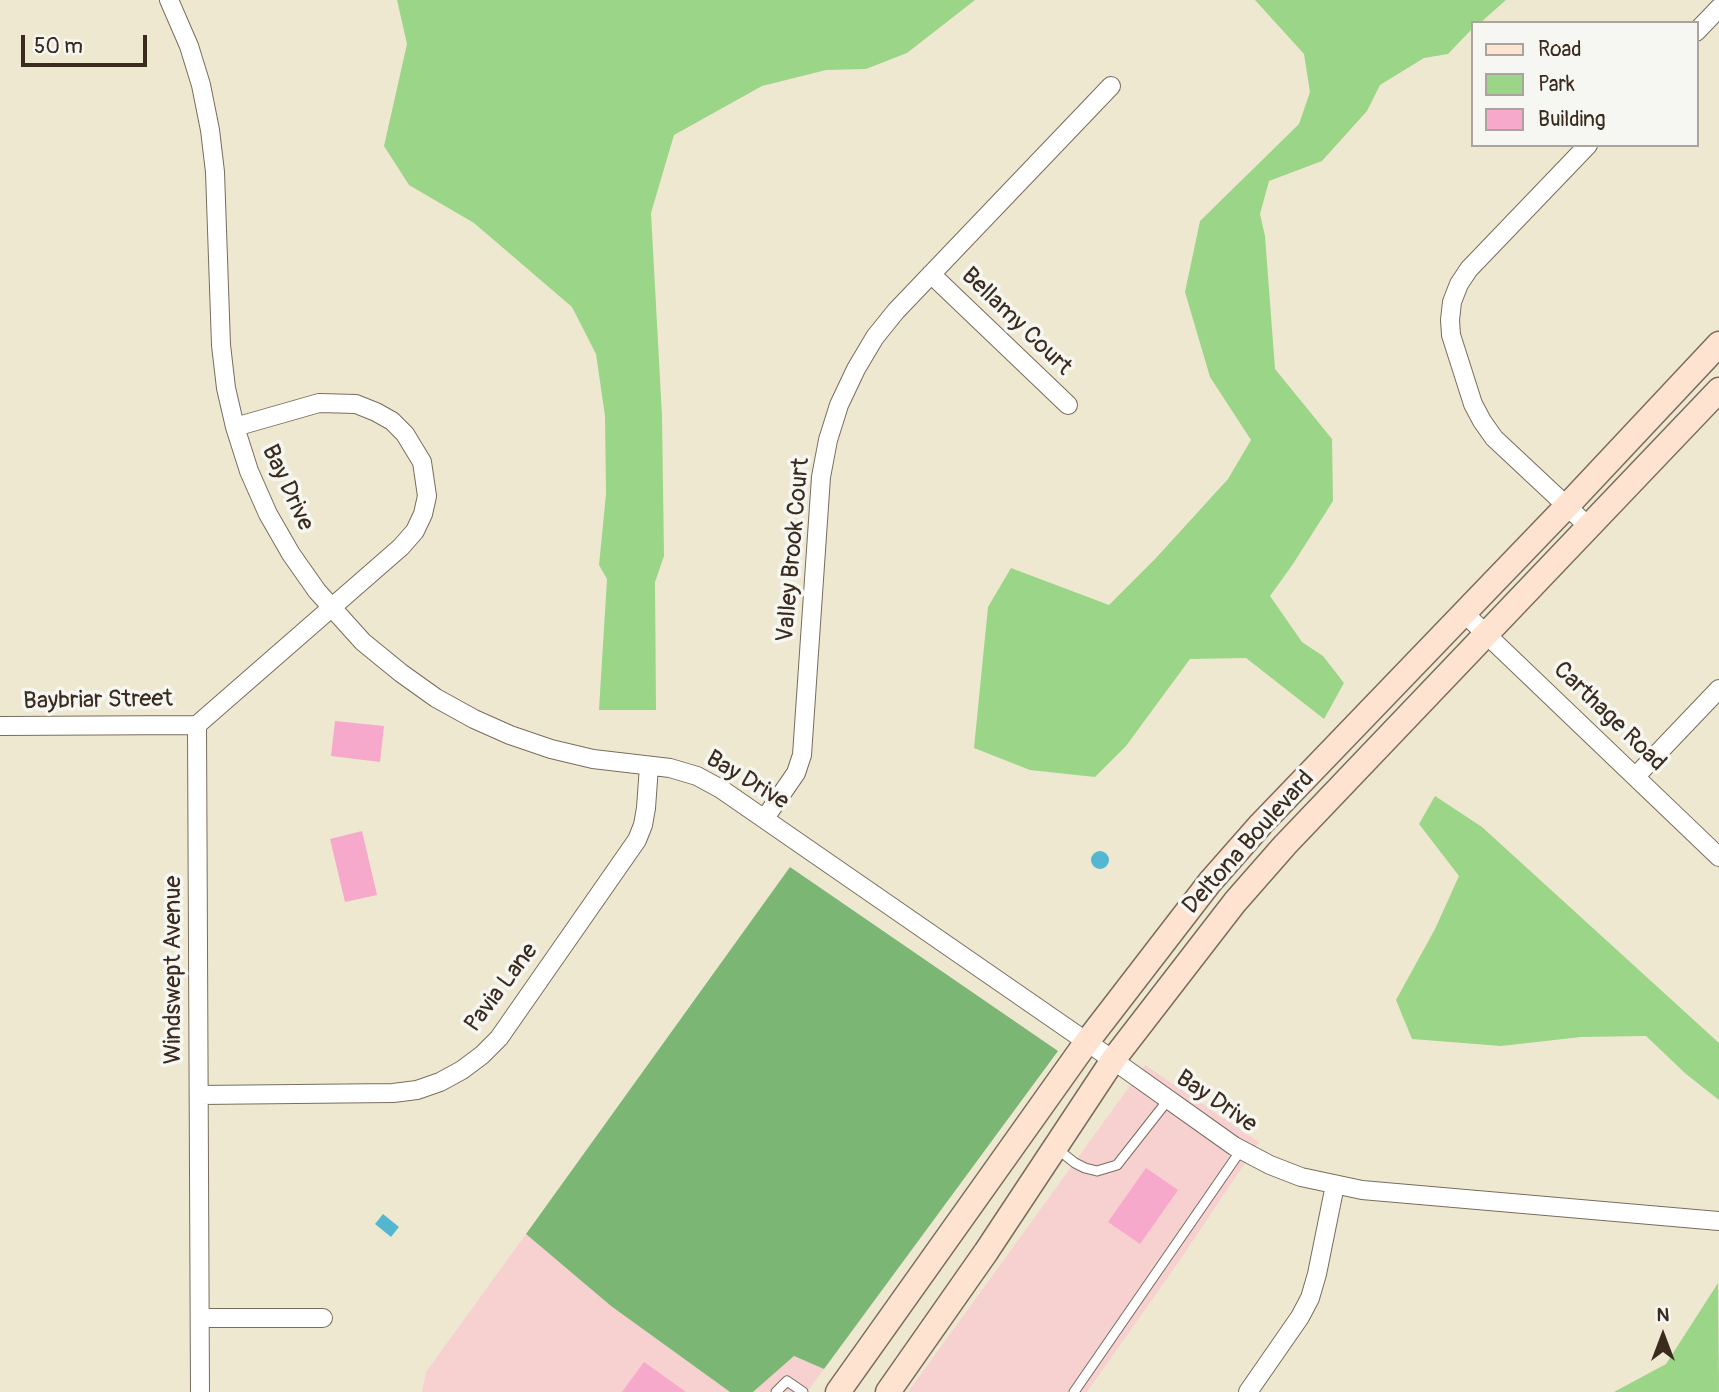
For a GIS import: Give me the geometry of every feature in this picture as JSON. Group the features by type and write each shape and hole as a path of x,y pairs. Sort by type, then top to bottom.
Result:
{"main road":[{"name":"Deltona Boulevard","path":"838,1392 1086,1042 1210,882 1261,824 1719,344"},
{"name":"Deltona Boulevard","path":"888,1392 986,1252 1113,1060 1235,902 1268,864 1719,390"}],"street":[{"name":"Bay Drive","path":"169,0 193,59 210,130 215,173 220,345 226,388 249,471 290,554 331,608 363,642 401,673 436,698 510,735 593,759 670,768 697,776 722,789 1241,1150 1280,1169 1335,1185 1719,1221"},
{"path":"1698,30 1719,8"},
{"name":"Valley Brook Court","path":"765,818 796,773 802,755 821,477 828,440 839,405 856,369 875,337 896,310 1111,86"},
{"path":"1586,147 1469,269 1458,284 1450,320 1451,335 1473,404 1482,421 1494,438 1588,526"},
{"name":"Bellamy Court","path":"931,274 1068,405"},
{"path":"197,725 401,547 415,531 427,496 422,462 414,446 392,421 356,404 319,404 235,427"},
{"name":"Carthage Road","path":"1464,613 1719,857"},
{"path":"1636,776 1719,689"},
{"name":"Baybriar Street","path":"0,726 197,725"},
{"name":"Windswept Avenue","path":"197,725 200,1392"},
{"name":"Pavia Lane","path":"199,1095 393,1094 429,1086 462,1070 499,1038 637,839 646,808 649,766"},
{"path":"1248,1392 1300,1317 1310,1298 1318,1274 1335,1185"},
{"path":"200,1318 323,1318"}],"lane":[{"path":"1054,1146 1085,1168 1097,1171 1117,1165 1168,1100"},
{"path":"1074,1392 1241,1150"},
{"path":"776,1392 787,1381 803,1392"}],"shaded area":[{"path":"1145,1065 1259,1142 1087,1392 908,1392"},
{"path":"526,1234 611,1306 730,1392 422,1392 426,1372"},
{"path":"794,1356 824,1369 807,1392 753,1392"}],"green space":[{"path":"397,0 975,0 907,53 866,69 826,70 762,86 674,135 651,213 662,416 664,556 655,582 656,710 599,710 607,579 599,565 606,494 605,416 596,354 572,307 474,223 409,185 384,146 407,44"},
{"path":"1255,0 1506,0 1482,21 1470,21 1470,31 1448,54 1424,58 1380,85 1367,111 1322,161 1269,181 1260,214 1265,236 1275,369 1332,439 1333,501 1270,596 1302,642 1323,656 1344,683 1324,719 1246,658 1190,659 1126,746 1095,777 1030,770 974,748 988,607 1011,568 1109,605 1228,479 1251,440 1210,377 1185,292 1200,221 1299,124 1310,92 1304,54"},
{"path":"1435,796 1482,827 1719,1043 1719,1100 1686,1074 1646,1036 1581,1037 1501,1046 1412,1039 1396,1000 1435,929 1459,876 1419,824"},
{"path":"790,867 1058,1051 824,1369 794,1356 753,1392 730,1392 611,1306 526,1234"},
{"path":"1718,1283 1719,1392 1614,1392 1666,1364"}],"water":[{"path":"1100,851 1106,854 1109,860 1106,866 1100,869 1094,866 1091,860 1094,854"},
{"path":"383,1214 399,1227 391,1237 375,1224"}],"building":[{"path":"335,721 384,726 380,762 331,756"},
{"path":"362,831 377,895 345,902 330,839"},
{"path":"1146,1168 1178,1190 1140,1244 1108,1222"},
{"path":"644,1362 686,1392 622,1392"}]}
